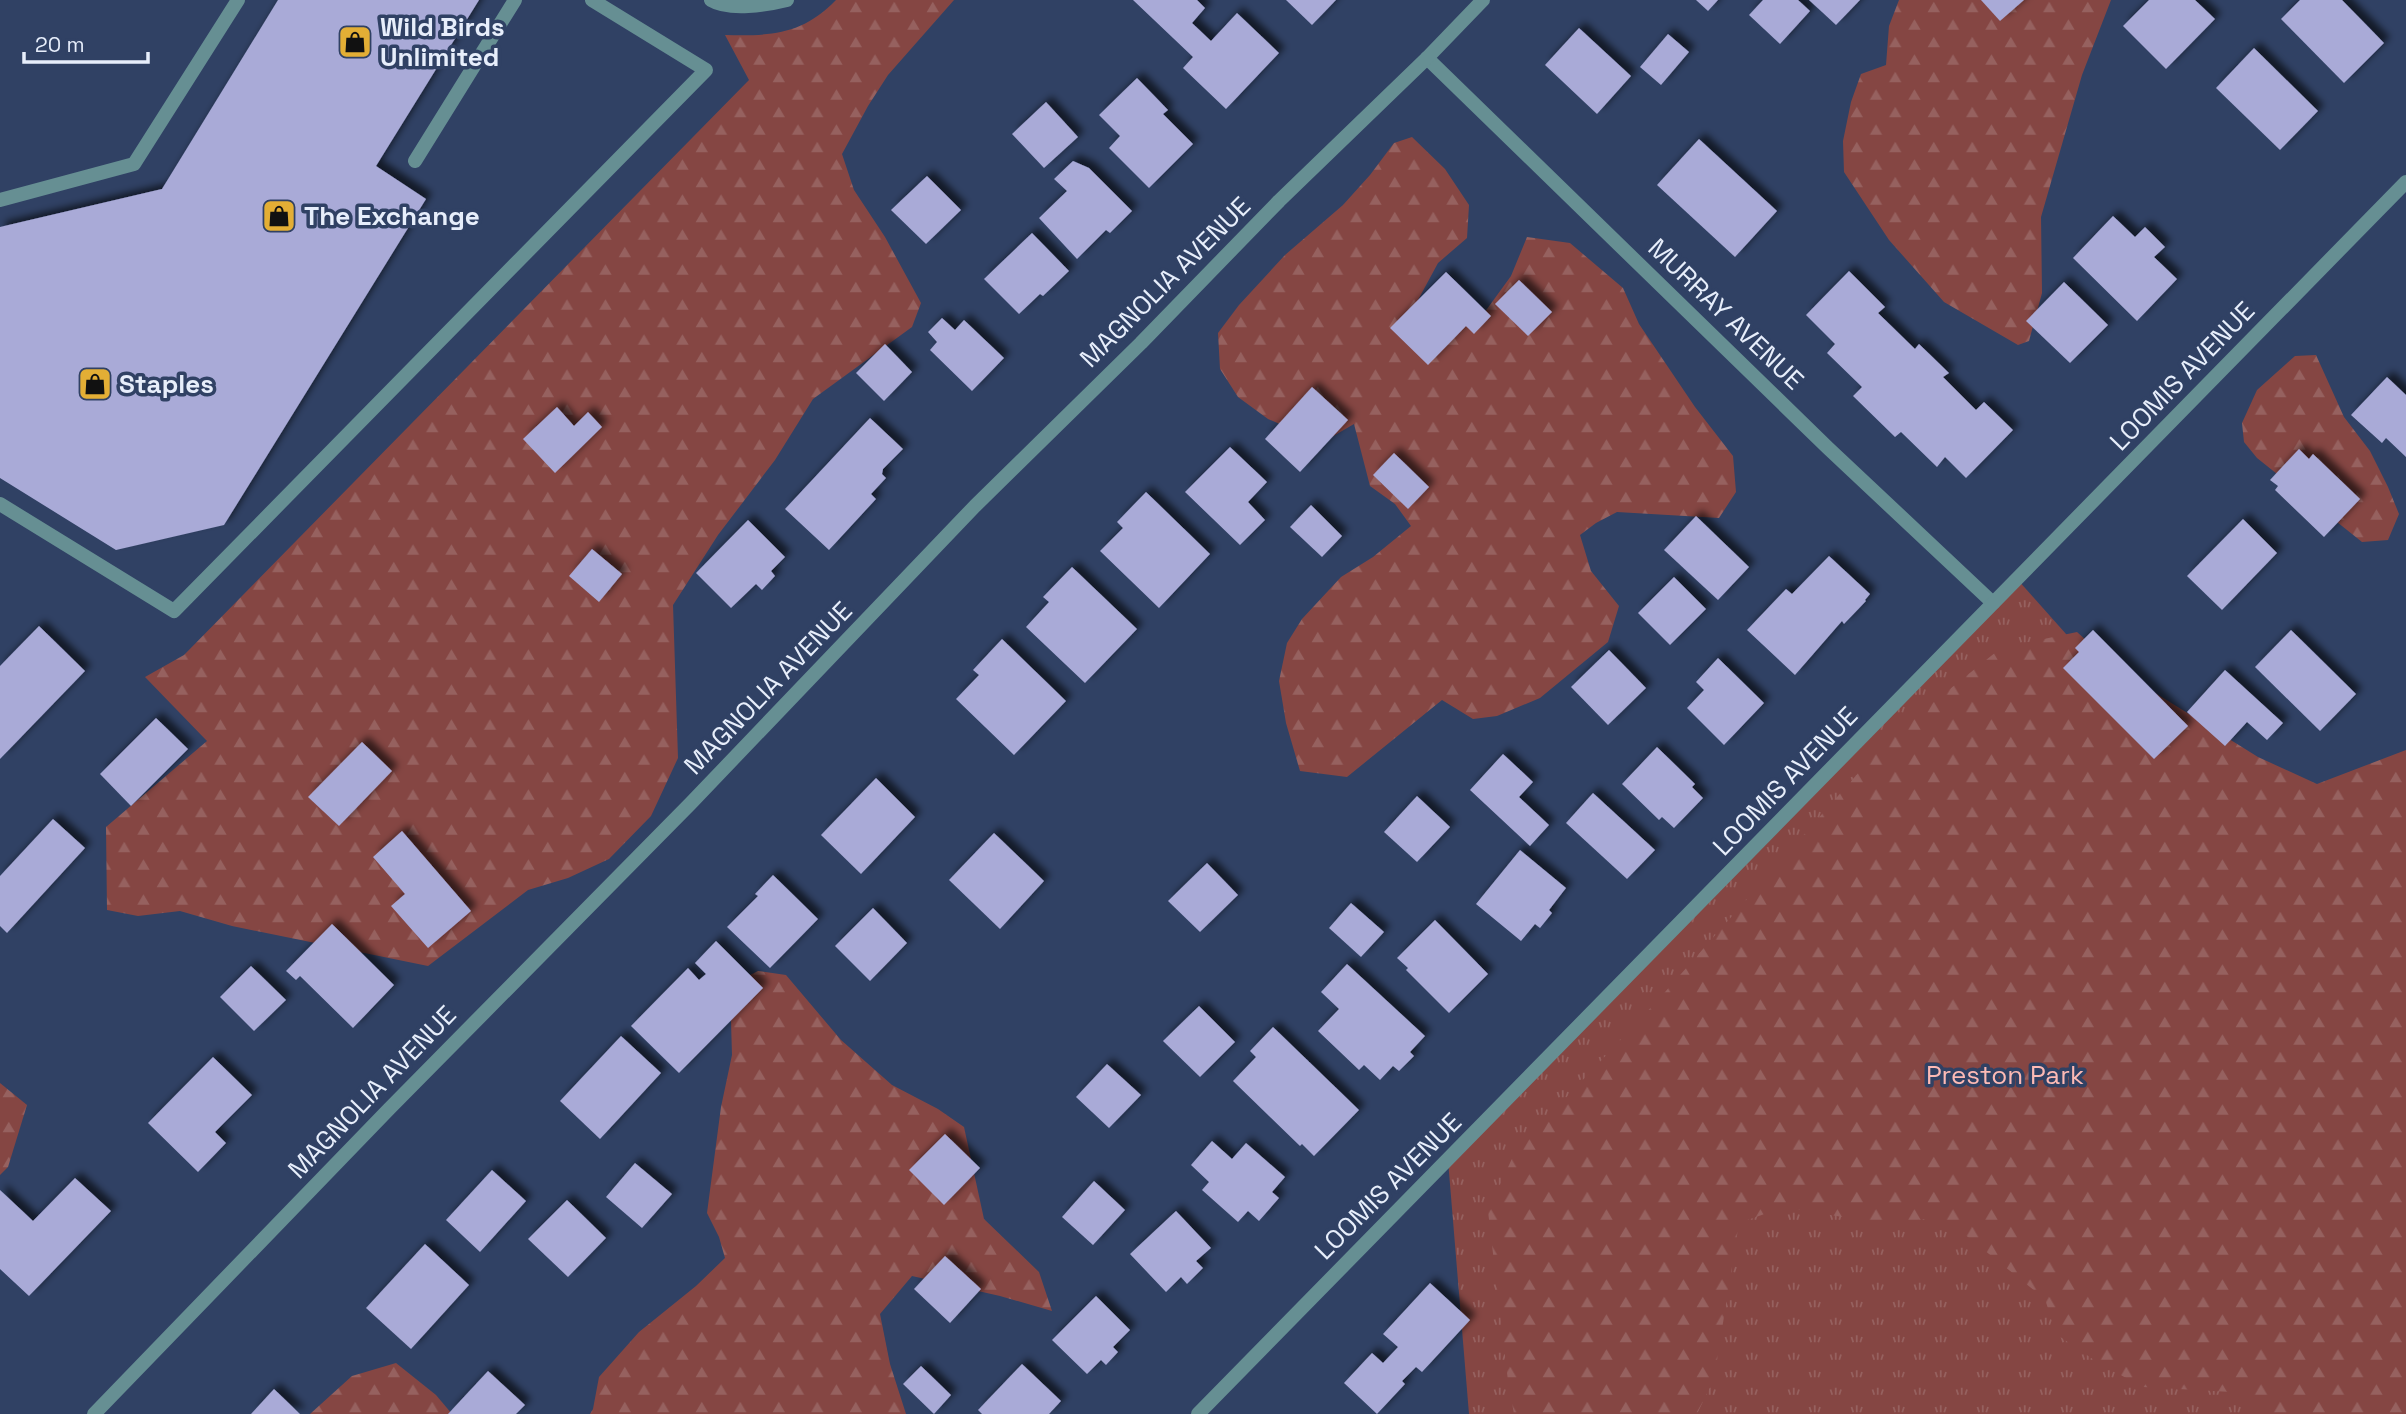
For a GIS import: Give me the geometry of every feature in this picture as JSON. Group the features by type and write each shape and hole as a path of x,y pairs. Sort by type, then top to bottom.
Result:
{"street":[{"path":"0,200 134,164 238,0"},
{"path":"415,161 515,0"},
{"path":"0,504 174,611 706,70 592,0"},
{"path":"711,0 716,4 749,6 787,0"},
{"name":"MAGNOLIA AVENUE","path":"94,1414 380,1118 691,803 975,506 1483,0"},
{"name":"MURRAY AVENUE","path":"1427,58 1828,448 1993,603"},
{"name":"LOOMIS AVENUE","path":"1198,1414 2406,182"}],"green space":[{"path":"836,0 954,0 888,75 842,154 854,190 885,237 921,303 912,327 813,399 775,460 718,535 673,605 678,758 651,816 609,859 568,878 528,890 428,966 232,926 180,911 138,916 107,910 106,827 207,741 145,677 184,655 749,80 725,35 771,34 798,27 823,12"},
{"path":"1899,0 2111,0 2082,75 2041,217 2042,293 2029,341 2018,345 1944,302 1889,240 1844,172 1843,141 1851,102 1861,74 1886,65 1889,26"},
{"path":"1412,137 1445,169 1469,205 1467,238 1438,263 1418,300 1479,320 1511,276 1527,237 1570,243 1623,288 1639,324 1695,407 1733,456 1736,492 1719,518 1617,512 1580,535 1591,571 1619,606 1608,642 1540,698 1497,716 1473,719 1442,700 1347,777 1300,771 1286,723 1279,681 1287,643 1302,619 1341,577 1373,557 1411,526 1395,504 1370,486 1354,424 1330,438 1289,428 1268,419 1238,397 1220,369 1218,333 1239,305 1285,255 1343,205 1394,143"},
{"path":"2316,355 2344,417 2370,451 2399,514 2388,540 2362,542 2257,458 2244,442 2242,423 2257,390 2295,356"},
{"name":"Preston Park","path":"2017,579 2406,1016 2406,1414 1469,1414 1448,1160"},
{"name":"Preston Park","path":"2077,632 2120,671 2258,757 2317,784 2406,750 2406,1414 2262,1414 2249,1393 2143,1387 2100,1364 2056,1334 2045,1299 1943,1217 1883,1224 1784,1207 1739,1223 1714,1379 1697,1414 1514,1414 1488,1211 1515,1152 1658,1000 1890,737 2001,648"},
{"path":"758,971 786,975 841,1040 892,1085 938,1109 964,1127 984,1219 1039,1272 1052,1311 912,1276 880,1314 890,1364 906,1414 590,1414 599,1377 639,1332 696,1286 725,1258 719,1237 707,1213 721,1107 732,1055 731,1021 740,980"},
{"path":"0,1083 27,1105 8,1167 0,1175"},
{"path":"396,1363 436,1395 452,1414 310,1414 352,1376"}],"building":[{"path":"278,0 479,0 376,166 426,199 224,525 116,550 0,478 0,227 162,189"},
{"path":"1133,0 1197,0 1205,8 1192,23 1211,41 1237,13 1279,53 1226,109 1183,68 1193,57"},
{"path":"1286,0 1336,0 1312,25"},
{"path":"1696,0 1718,0 1708,11"},
{"path":"1763,0 1798,0 1810,11 1780,44 1749,15"},
{"path":"1809,0 1860,0 1836,25"},
{"path":"1981,0 2024,0 2000,21"},
{"path":"2149,0 2195,0 2215,19 2166,69 2123,26"},
{"path":"2300,0 2342,0 2384,43 2344,83 2281,19"},
{"path":"1579,28 1631,76 1597,114 1545,65"},
{"path":"1668,34 1689,52 1661,85 1640,67"},
{"path":"2254,48 2318,111 2280,150 2216,88"},
{"path":"1137,78 1168,110 1163,114 1193,144 1149,188 1109,148 1120,136 1099,115"},
{"path":"1046,102 1078,137 1044,168 1012,134"},
{"path":"1699,139 1777,211 1735,257 1657,185"},
{"path":"1073,161 1089,168 1132,211 1110,233 1106,230 1077,259 1039,218 1067,191 1054,179"},
{"path":"927,176 961,210 926,244 891,210"},
{"path":"2113,216 2135,237 2145,227 2165,247 2154,257 2177,279 2137,321 2073,258"},
{"path":"1032,233 1069,271 1019,314 984,279"},
{"path":"1849,271 1885,307 1878,313 1915,349 1919,344 1949,373 1943,377 1976,410 1984,402 2013,430 1966,478 1945,457 1937,467 1901,432 1895,437 1853,396 1862,387 1827,353 1835,344 1806,315"},
{"path":"1446,272 1491,316 1474,334 1466,326 1428,365 1390,328"},
{"path":"1519,280 1552,312 1528,336 1495,304"},
{"path":"2064,282 2108,325 2070,363 2026,321"},
{"path":"942,318 955,330 964,320 1004,358 972,391 930,350 937,342 928,332"},
{"path":"885,344 912,372 884,401 856,373"},
{"path":"2387,377 2406,395 2406,457 2386,438 2382,443 2351,415"},
{"path":"1312,387 1348,420 1300,472 1265,439"},
{"path":"557,407 574,426 588,412 602,427 555,473 523,439"},
{"path":"870,418 903,449 883,469 882,474 886,478 871,494 876,499 829,550 785,509"},
{"path":"1230,447 1267,482 1248,502 1265,520 1240,545 1185,492"},
{"path":"2299,449 2309,459 2313,454 2360,499 2324,537 2275,490 2278,486 2270,480"},
{"path":"1394,453 1429,487 1408,509 1373,475"},
{"path":"1146,492 1210,554 1159,608 1100,551 1123,528 1117,522"},
{"path":"1311,505 1342,536 1322,557 1290,527"},
{"path":"1696,516 1749,567 1718,600 1664,550"},
{"path":"2243,519 2277,553 2222,610 2187,576"},
{"path":"748,520 785,557 771,571 775,576 762,590 756,584 731,608 696,573"},
{"path":"592,549 622,574 599,602 569,576"},
{"path":"1829,556 1870,594 1844,624 1842,621 1795,675 1747,630 1786,589 1792,594"},
{"path":"1072,567 1137,629 1085,683 1026,627 1049,602 1043,597"},
{"path":"1674,577 1706,609 1670,645 1638,613"},
{"path":"39,626 85,671 0,759 0,666"},
{"path":"2093,630 2188,726 2154,759 2063,668 2079,652 2075,648"},
{"path":"2291,630 2356,694 2320,731 2255,667"},
{"path":"1002,639 1066,701 1014,755 956,699 979,675 973,670"},
{"path":"1609,650 1646,688 1608,725 1571,687"},
{"path":"1718,658 1764,703 1724,745 1687,708 1704,690 1696,682"},
{"path":"2225,670 2283,723 2267,740 2247,722 2225,746 2187,712"},
{"path":"156,718 188,749 131,806 100,774"},
{"path":"362,742 392,771 339,826 308,797"},
{"path":"1657,747 1695,784 1692,787 1703,798 1674,828 1662,817 1659,820 1622,784"},
{"path":"1503,754 1533,782 1519,797 1549,825 1530,846 1470,790"},
{"path":"876,778 915,817 861,874 821,835"},
{"path":"1593,793 1655,850 1627,879 1566,823"},
{"path":"1417,796 1450,827 1417,862 1384,832"},
{"path":"53,819 85,848 7,933 0,926 0,876"},
{"path":"402,831 471,911 428,948 391,906 405,894 373,857"},
{"path":"994,833 1044,881 1000,929 949,880"},
{"path":"1520,850 1566,888 1549,910 1552,913 1540,928 1535,924 1521,941 1476,904"},
{"path":"1207,863 1238,895 1200,932 1168,901"},
{"path":"773,875 818,919 770,968 727,927 758,896 755,894"},
{"path":"1351,903 1384,932 1361,957 1329,928"},
{"path":"873,908 907,943 870,981 835,946"},
{"path":"1435,920 1488,974 1449,1013 1397,958"},
{"path":"332,924 394,985 353,1028 300,976 296,980 286,971"},
{"path":"716,941 763,988 679,1073 631,1026 688,968 699,980 706,974 695,963"},
{"path":"1347,964 1425,1036 1410,1052 1414,1056 1399,1071 1393,1066 1380,1080 1364,1065 1359,1070 1318,1031 1339,1009 1321,992"},
{"path":"251,966 286,1000 254,1031 220,997"},
{"path":"1199,1006 1235,1042 1200,1077 1163,1041"},
{"path":"1273,1027 1359,1110 1314,1156 1302,1144 1300,1146 1233,1081 1256,1057 1250,1051"},
{"path":"621,1036 661,1073 600,1139 560,1101"},
{"path":"213,1057 252,1095 215,1132 226,1143 198,1172 148,1123"},
{"path":"1107,1064 1141,1095 1109,1128 1076,1097"},
{"path":"945,1134 980,1168 944,1205 909,1170"},
{"path":"1212,1141 1232,1159 1246,1143 1285,1177 1272,1192 1279,1198 1259,1221 1248,1211 1238,1222 1202,1190 1209,1182 1191,1165"},
{"path":"635,1163 672,1194 642,1228 606,1197"},
{"path":"492,1170 526,1201 480,1252 446,1220"},
{"path":"75,1178 111,1211 29,1296 0,1269 0,1190 33,1221"},
{"path":"1094,1181 1125,1210 1093,1245 1062,1217"},
{"path":"567,1200 606,1238 568,1277 528,1239"},
{"path":"1176,1211 1211,1248 1196,1261 1203,1268 1187,1284 1181,1277 1166,1292 1130,1254"},
{"path":"425,1244 469,1285 411,1349 366,1308"},
{"path":"945,1256 981,1289 950,1323 914,1289"},
{"path":"1430,1283 1470,1320 1422,1372 1416,1367 1402,1381 1405,1384 1377,1414 1344,1383 1372,1353 1383,1363 1398,1347 1383,1334"},
{"path":"1096,1296 1130,1330 1113,1347 1118,1352 1106,1365 1101,1360 1087,1374 1052,1340"},
{"path":"1022,1364 1061,1401 1049,1414 982,1414 978,1410"},
{"path":"921,1366 951,1395 934,1414 903,1384"},
{"path":"488,1371 525,1405 516,1414 448,1414"},
{"path":"274,1389 300,1414 251,1414"}],"place":[{"name":"Wild Birds Unlimited","path":"355,42"},
{"name":"The Exchange","path":"279,216"},
{"name":"Staples","path":"95,384"}]}
